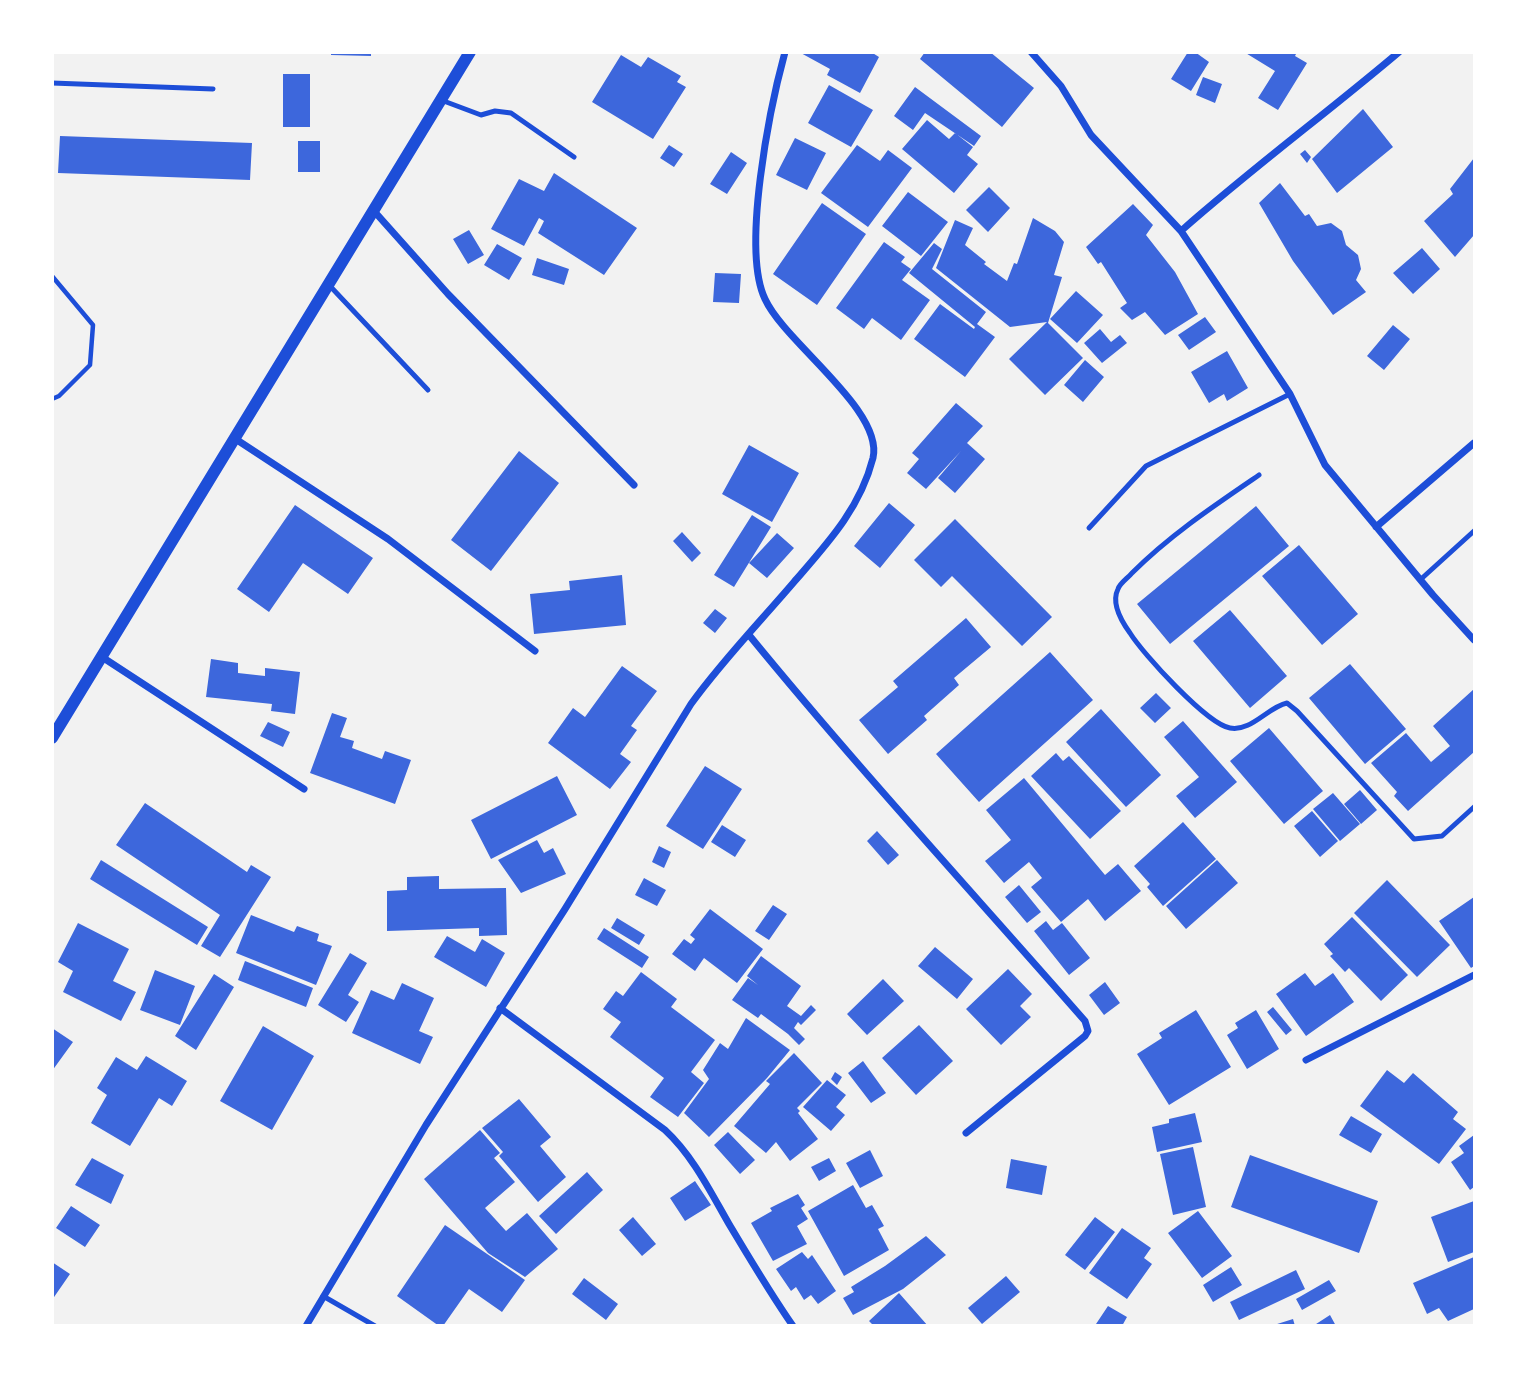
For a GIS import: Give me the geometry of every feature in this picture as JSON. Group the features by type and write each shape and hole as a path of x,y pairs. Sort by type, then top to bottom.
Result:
{"street":[{"path":"52,738 470,52"},
{"path":"306,1325 426,1125 565,909 691,704 714,673 842,527 864,484 873,455 872,435 862,414 787,329 765,299 762,289 756,252 756,218 775,96 785,52"},
{"path":"1031,52 1061,86 1091,135 1181,231 1290,394 1325,465 1420,580 1475,640"},
{"path":"1181,231 1233,185 1301,134 1399,52"},
{"path":"374,211 447,294 634,485"},
{"path":"234,438 388,539 535,651"},
{"path":"1376,527 1475,443"},
{"path":"749,635 836,741 936,850 1085,1021 1088,1031 1085,1036 965,1133"},
{"path":"102,657 304,789"},
{"path":"1306,1060 1475,975"},
{"path":"500,1008 678,1143 708,1187 765,1285 793,1325"}],"lane":[{"path":"52,83 213,89"},
{"path":"441,100 481,115 495,111 510,113 573,157"},
{"path":"329,285 428,390"},
{"path":"1089,528 1146,467 1290,394"},
{"path":"1258,475 1212,507 1148,558 1118,588 1118,611 1130,634 1181,691 1213,720 1230,729 1248,725 1276,706 1287,704 1297,711 1414,839 1442,836 1475,807"},
{"path":"1420,580 1475,531"},
{"path":"323,1296 375,1325"}],"path":[{"path":"52,276 93,325 90,365 59,396 52,399"}],"building":[{"path":"331,52 371,52 371,56 331,55"},
{"path":"799,52 871,52 879,57 860,93 827,75 830,69"},
{"path":"925,52 990,52 1034,88 1002,127 920,59"},
{"path":"1188,52 1195,52 1209,62 1191,91 1171,79"},
{"path":"1244,52 1297,52 1295,56 1307,63 1278,110 1258,98 1275,71"},
{"path":"621,55 641,67 648,57 681,76 677,82 686,87 653,139 592,102"},
{"path":"283,74 310,74 310,127 283,127"},
{"path":"1203,77 1222,84 1215,103 1196,95"},
{"path":"829,85 873,110 851,147 808,123"},
{"path":"915,87 981,136 974,146 925,113 913,130 894,116"},
{"path":"1363,109 1393,147 1337,193 1312,159"},
{"path":"927,120 949,139 955,133 973,147 967,155 978,164 954,193 902,149"},
{"path":"60,136 252,143 250,180 58,173"},
{"path":"795,138 826,153 807,190 776,175"},
{"path":"298,141 320,141 320,172 298,172"},
{"path":"669,145 683,154 674,167 660,158"},
{"path":"857,145 880,161 888,150 912,168 868,227 821,193"},
{"path":"1305,150 1311,157 1307,163 1300,154"},
{"path":"731,152 747,163 727,194 710,184"},
{"path":"1474,158 1474,235 1455,257 1424,221 1453,194 1450,189"},
{"path":"554,173 637,228 604,275 538,233 544,221 539,218 524,246 491,229 519,179 544,191"},
{"path":"1280,183 1305,216 1309,214 1317,226 1331,223 1342,231 1346,245 1358,255 1361,269 1356,280 1366,292 1333,315 1293,261 1259,203"},
{"path":"989,187 1010,208 988,232 966,210"},
{"path":"908,192 948,222 921,256 882,226"},
{"path":"822,203 866,234 817,305 773,274"},
{"path":"1133,204 1153,225 1146,235 1175,272 1198,314 1165,335 1145,312 1132,320 1120,308 1127,303 1101,262 1098,264 1086,247"},
{"path":"1033,218 1055,231 1064,242 1054,275 1062,277 1048,323 1083,358 1045,395 1009,359 1047,322 1010,327 936,268 955,220 973,228 965,245 1007,281 1014,263 1017,264"},
{"path":"469,230 484,255 468,264 453,239"},
{"path":"884,242 905,257 901,262 911,269 902,280 930,300 901,340 872,318 864,329 836,308"},
{"path":"934,243 942,249 932,269 986,312 977,324 995,337 965,377 914,339 940,304 974,329 975,327 909,273"},
{"path":"497,244 522,258 509,280 484,265"},
{"path":"1422,248 1440,269 1413,294 1393,273"},
{"path":"537,258 569,269 564,285 532,275"},
{"path":"715,273 741,274 739,303 713,302"},
{"path":"1076,291 1103,315 1077,343 1050,319"},
{"path":"1205,317 1216,332 1189,350 1178,335"},
{"path":"1393,325 1410,339 1384,370 1367,356"},
{"path":"1100,329 1111,342 1120,335 1127,343 1102,363 1084,343"},
{"path":"1227,351 1248,388 1227,401 1224,394 1209,403 1191,372"},
{"path":"1085,360 1104,377 1083,402 1064,385"},
{"path":"956,403 983,426 967,443 985,459 955,493 938,478 961,451 926,489 907,473 919,459 912,453"},
{"path":"749,445 799,473 772,522 722,494"},
{"path":"519,451 559,483 491,571 451,540"},
{"path":"889,503 915,525 880,568 854,546"},
{"path":"295,505 373,558 348,594 303,563 269,612 237,589"},
{"path":"1256,506 1289,546 1170,644 1137,604"},
{"path":"752,515 771,527 734,587 714,575"},
{"path":"955,519 1052,617 1022,646 952,576 941,587 914,560"},
{"path":"682,532 701,553 692,562 673,541"},
{"path":"777,533 794,548 767,578 749,563"},
{"path":"1299,545 1358,614 1322,645 1262,576"},
{"path":"622,575 626,625 534,634 530,594 570,590 569,581"},
{"path":"715,609 727,618 715,633 703,623"},
{"path":"1230,610 1287,676 1250,708 1193,641"},
{"path":"966,618 991,647 954,678 959,685 924,716 927,720 888,754 859,720 898,687 893,681"},
{"path":"1050,652 1093,700 979,802 936,754"},
{"path":"211,659 238,663 238,673 265,676 265,668 300,672 295,714 271,711 272,704 206,697"},
{"path":"1350,664 1406,729 1365,764 1309,698"},
{"path":"622,666 657,691 631,726 637,730 620,754 631,762 610,789 548,743 573,708 585,717"},
{"path":"1474,689 1474,752 1408,811 1394,796 1397,792 1371,763 1406,733 1431,762 1450,746 1433,726"},
{"path":"1156,693 1171,708 1155,723 1140,708"},
{"path":"1101,709 1161,775 1126,807 1066,742"},
{"path":"332,713 347,718 340,737 354,741 352,748 382,759 385,751 411,760 395,804 310,773"},
{"path":"1183,721 1237,782 1195,818 1176,796 1199,777 1164,737"},
{"path":"268,722 290,732 283,747 260,736"},
{"path":"1269,728 1323,791 1284,824 1230,761"},
{"path":"1056,753 1063,761 1069,756 1121,811 1090,839 1031,776"},
{"path":"705,766 742,789 703,849 666,826"},
{"path":"557,776 577,815 491,859 471,820"},
{"path":"1024,778 1105,875 1118,864 1141,891 1105,921 1088,899 1061,922 1031,887 1042,878 1029,862 1004,883 985,861 1011,840 986,810"},
{"path":"1360,790 1377,810 1361,824 1344,804"},
{"path":"1333,793 1360,824 1340,841 1313,809"},
{"path":"145,803 247,872 251,865 271,877 220,957 201,946 220,915 116,845"},
{"path":"1312,811 1338,841 1320,857 1294,826"},
{"path":"1183,822 1216,859 1163,906 1147,887 1150,884 1134,866"},
{"path":"722,825 746,840 735,857 711,842"},
{"path":"877,831 899,855 888,865 867,841"},
{"path":"537,840 544,853 553,848 566,874 521,893 498,860"},
{"path":"659,846 671,852 664,868 652,862"},
{"path":"101,860 208,927 197,945 90,879"},
{"path":"1217,860 1238,883 1186,929 1166,906"},
{"path":"439,876 439,889 506,888 507,935 479,936 479,928 387,931 387,891 407,890 407,877"},
{"path":"644,878 666,890 657,906 635,895"},
{"path":"1387,880 1450,945 1417,977 1354,913"},
{"path":"1019,885 1041,912 1027,923 1005,897"},
{"path":"1474,897 1474,966 1471,968 1439,921"},
{"path":"773,905 787,914 769,940 755,931"},
{"path":"710,909 763,949 737,983 704,958 695,971 672,954 684,939 691,944 695,939 690,935"},
{"path":"251,915 294,932 297,926 319,934 317,941 332,946 316,985 236,953"},
{"path":"1352,917 1408,975 1381,1001 1349,968 1345,972 1330,956 1333,954 1324,944"},
{"path":"617,918 645,935 639,945 611,928"},
{"path":"1046,921 1053,930 1062,923 1090,958 1069,975 1034,931"},
{"path":"78,923 129,949 113,981 136,992 121,1021 63,992 73,971 58,962"},
{"path":"604,928 649,957 642,968 597,939"},
{"path":"447,936 475,952 482,939 505,953 486,987 434,957"},
{"path":"935,947 973,979 957,999 918,966"},
{"path":"350,953 367,963 348,995 359,1002 346,1022 318,1005"},
{"path":"761,956 801,986 787,1006 801,1016 811,1005 816,1010 801,1025 798,1022 794,1028 805,1039 799,1045 761,1014 758,1018 732,1000 748,978 758,985 747,976"},
{"path":"245,961 313,988 306,1007 238,980"},
{"path":"1008,969 1032,994 1020,1006 1031,1017 1001,1045 966,1009"},
{"path":"155,970 195,986 180,1025 140,1010"},
{"path":"641,972 677,999 671,1007 715,1040 691,1072 704,1083 678,1117 650,1097 664,1078 610,1037 621,1022 603,1009 616,991 623,996"},
{"path":"1305,973 1315,986 1333,973 1354,1002 1306,1036 1276,994"},
{"path":"214,974 234,987 196,1050 175,1036"},
{"path":"883,979 904,1001 867,1035 847,1014"},
{"path":"1105,982 1120,1003 1104,1015 1089,995"},
{"path":"402,983 434,998 419,1031 433,1037 420,1064 352,1033 371,990 394,1000"},
{"path":"1273,1007 1292,1030 1286,1035 1267,1012"},
{"path":"1196,1010 1231,1067 1169,1105 1137,1054 1162,1038 1159,1033"},
{"path":"1256,1010 1279,1049 1247,1069 1227,1035 1238,1028 1235,1023"},
{"path":"746,1018 790,1050 767,1078 709,1137 684,1113 709,1079 703,1070 720,1043 728,1049"},
{"path":"919,1025 953,1061 916,1095 882,1058"},
{"path":"263,1026 314,1056 272,1130 220,1101"},
{"path":"52,1028 73,1042 52,1071"},
{"path":"794,1053 822,1083 797,1108 818,1139 790,1161 776,1142 766,1153 734,1126 770,1084 766,1081"},
{"path":"146,1056 187,1081 172,1106 159,1098 130,1146 91,1123 107,1095 97,1088 116,1057 137,1070"},
{"path":"863,1061 886,1093 871,1103 848,1073"},
{"path":"1387,1070 1404,1083 1413,1073 1458,1112 1453,1119 1466,1129 1439,1164 1360,1106"},
{"path":"835,1072 842,1077 837,1085 831,1079"},
{"path":"827,1080 846,1095 836,1107 845,1115 831,1131 803,1107"},
{"path":"519,1099 551,1137 540,1146 566,1177 538,1202 499,1156 503,1152 482,1128"},
{"path":"1195,1113 1202,1142 1157,1152 1152,1127 1169,1123 1169,1119"},
{"path":"1351,1116 1382,1134 1371,1153 1339,1135"},
{"path":"480,1130 500,1153 494,1158 515,1182 485,1208 506,1231 527,1213 558,1249 525,1277 488,1253 424,1179"},
{"path":"728,1132 755,1160 740,1174 714,1145"},
{"path":"1474,1135 1474,1187 1470,1190 1451,1162 1464,1153 1459,1146"},
{"path":"1193,1147 1206,1207 1173,1215 1160,1154"},
{"path":"870,1150 883,1176 860,1188 846,1163"},
{"path":"1250,1155 1378,1201 1359,1253 1231,1207"},
{"path":"92,1158 124,1175 111,1204 75,1185"},
{"path":"829,1158 836,1171 819,1181 811,1167"},
{"path":"1011,1159 1047,1166 1042,1195 1006,1188"},
{"path":"587,1172 603,1190 556,1234 539,1216"},
{"path":"695,1181 711,1205 685,1221 670,1198"},
{"path":"853,1185 866,1208 872,1205 884,1226 878,1229 889,1250 844,1276 808,1211"},
{"path":"798,1194 805,1205 801,1208 808,1219 797,1226 807,1244 773,1261 751,1223 772,1211 770,1208"},
{"path":"1474,1201 1474,1252 1448,1262 1431,1217"},
{"path":"71,1206 100,1225 85,1247 56,1228"},
{"path":"1198,1211 1232,1256 1202,1278 1168,1233"},
{"path":"633,1217 656,1244 642,1256 619,1230"},
{"path":"1095,1217 1115,1232 1085,1270 1065,1255"},
{"path":"445,1225 525,1280 502,1312 469,1289 443,1326 439,1326 397,1296"},
{"path":"1122,1228 1151,1248 1144,1258 1152,1264 1127,1299 1089,1273"},
{"path":"926,1236 946,1255 903,1289 853,1315 843,1298 854,1292 851,1287"},
{"path":"802,1252 808,1259 812,1255 836,1291 818,1304 811,1295 804,1300 796,1287 791,1291 776,1269"},
{"path":"1474,1257 1474,1309 1448,1321 1439,1308 1427,1314 1413,1283"},
{"path":"52,1262 70,1274 52,1300"},
{"path":"1231,1267 1242,1285 1213,1302 1203,1285"},
{"path":"1296,1270 1305,1289 1239,1320 1230,1302"},
{"path":"1006,1276 1020,1292 982,1324 968,1308"},
{"path":"584,1278 618,1304 606,1320 572,1294"},
{"path":"1329,1280 1336,1291 1302,1310 1296,1299"},
{"path":"899,1293 928,1326 874,1326 869,1321"},
{"path":"1108,1306 1127,1317 1122,1326 1096,1324"},
{"path":"1330,1315 1336,1326 1313,1326"},
{"path":"1293,1319 1295,1326 1274,1326 1274,1325"}]}
